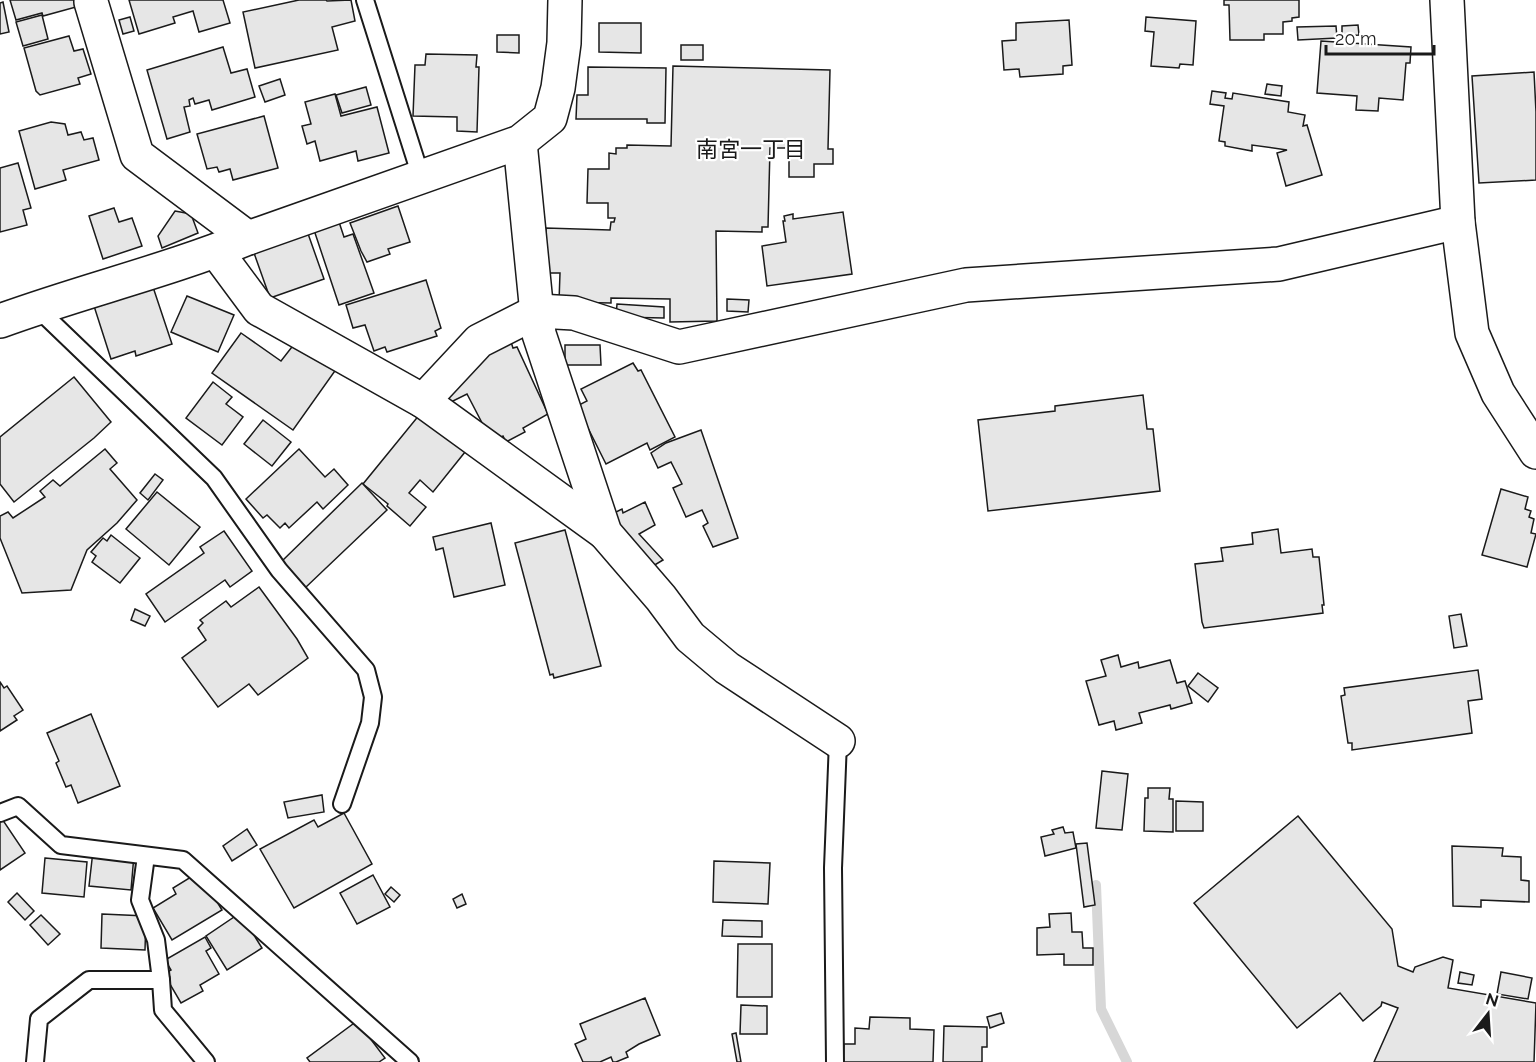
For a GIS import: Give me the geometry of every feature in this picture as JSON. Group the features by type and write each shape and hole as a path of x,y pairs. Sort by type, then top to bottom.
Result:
{"street":[{"path":"0,321 216,251 520,142 550,118 558,88 563,54 565,0"},
{"path":"1447,0 1458,222 1472,333 1498,393 1536,452"},
{"path":"91,2 137,155 248,238"},
{"path":"520,142 540,334 605,533"},
{"path":"423,401 479,340 538,311 574,313 679,347 966,285 1279,264 1458,222"},
{"path":"216,251 259,309 423,401 605,533 662,598 690,637 727,668 838,741"}],"lane":[{"path":"365,0 421,177"},
{"path":"36,308 214,478 279,570 366,670 373,697 370,723 342,804"},
{"path":"835,1062 833,868 838,741"},
{"path":"0,813 18,806 61,845 183,860 410,1062"},
{"path":"146,856 141,900 156,940 163,1010 206,1062"},
{"path":"35,1062 39,1020 89,981 161,980"}],"building":[{"path":"10,0 74,0 76,7 43,16 42,13 16,20"},
{"path":"129,0 223,0 230,23 199,32 193,11 173,17 175,23 139,34"},
{"path":"299,0 351,0 355,21 332,27 338,50 255,68 243,12"},
{"path":"1224,0 1299,0 1299,17 1283,22 1283,34 1264,34 1264,40 1230,40 1229,5 1224,5"},
{"path":"3,2 9,32 0,34 0,3"},
{"path":"42,15 48,39 23,46 16,22"},
{"path":"130,17 134,31 123,34 119,20"},
{"path":"1146,17 1196,21 1193,65 1180,64 1179,68 1151,66 1154,32 1145,31"},
{"path":"1069,20 1072,65 1063,66 1063,74 1020,77 1019,69 1004,70 1002,41 1016,40 1016,23"},
{"path":"599,23 641,23 641,53 599,52"},
{"path":"1358,25 1359,35 1342,36 1342,26"},
{"path":"1336,26 1337,38 1298,40 1297,27"},
{"path":"497,35 519,35 519,53 497,52"},
{"path":"69,36 74,51 83,49 91,74 78,78 80,84 40,95 36,91 24,48"},
{"path":"1321,41 1411,47 1410,63 1406,63 1403,100 1379,98 1378,111 1356,110 1357,96 1317,93"},
{"path":"681,45 703,45 703,60 681,60"},
{"path":"223,47 231,73 247,69 255,97 212,110 209,100 195,104 193,98 189,100 190,106 184,107 190,132 167,139 147,70"},
{"path":"426,54 477,55 476,67 479,67 477,132 457,131 457,117 413,116 415,65 425,65"},
{"path":"673,66 830,70 828,149 833,149 833,164 814,164 814,177 789,177 789,148 770,148 768,227 762,227 762,232 716,231 717,321 670,322 670,299 611,298 611,303 559,302 560,273 549,273 549,266 545,266 546,228 610,230 611,222 614,222 615,218 608,218 608,203 587,203 588,169 609,169 609,153 616,154 616,148 627,148 627,145 671,146"},
{"path":"588,67 666,68 665,123 647,123 647,119 576,119 577,95 588,95"},
{"path":"1534,72 1536,180 1479,183 1472,76"},
{"path":"280,79 285,95 265,102 259,86"},
{"path":"1267,84 1282,86 1281,96 1265,94"},
{"path":"366,87 371,105 342,113 336,95"},
{"path":"1212,91 1226,93 1225,98 1232,99 1233,93 1289,102 1288,112 1305,115 1303,126 1307,125 1322,175 1286,186 1277,153 1287,150 1252,145 1252,151 1225,146 1225,142 1219,141 1224,106 1210,104"},
{"path":"335,94 341,116 377,107 389,153 358,161 356,151 320,161 315,141 307,144 302,126 311,124 305,102"},
{"path":"264,116 278,168 233,180 230,169 219,172 217,167 207,169 197,134"},
{"path":"51,122 65,124 68,135 81,132 84,140 93,138 99,160 63,170 66,180 35,189 19,131"},
{"path":"18,163 31,208 23,210 27,225 0,232 0,168"},
{"path":"398,206 410,242 388,249 390,254 367,262 350,223"},
{"path":"114,208 119,222 132,218 142,246 103,259 89,216"},
{"path":"175,211 191,214 198,233 162,248 158,236"},
{"path":"843,212 852,274 767,286 762,246 786,242 784,216 793,214 793,219"},
{"path":"339,222 344,237 353,234 374,293 339,305 314,230"},
{"path":"306,228 324,279 270,298 254,253"},
{"path":"426,280 441,328 435,331 437,336 387,352 385,347 374,351 365,325 353,328 346,305"},
{"path":"153,287 172,344 136,356 135,351 111,359 94,306"},
{"path":"187,296 234,315 218,352 171,332"},
{"path":"727,299 749,300 748,312 727,311"},
{"path":"617,304 664,307 664,318 616,317"},
{"path":"241,333 281,361 295,343 337,368 293,430 212,373"},
{"path":"499,333 511,342 513,348 517,347 548,414 523,428 525,432 506,442 503,436 492,442 467,394 451,402 440,381"},
{"path":"565,345 600,345 601,365 565,365"},
{"path":"633,363 638,371 641,370 675,437 650,450 647,443 606,464 577,406 587,401 581,389"},
{"path":"74,377 111,422 14,502 0,484 0,437"},
{"path":"213,382 232,397 226,404 243,417 222,445 186,418"},
{"path":"1143,395 1147,429 1153,429 1160,491 988,511 978,420 1055,411 1055,406"},
{"path":"420,414 465,452 433,492 420,480 409,493 426,507 410,526 363,484"},
{"path":"263,420 291,442 272,466 244,444"},
{"path":"701,430 738,538 713,547 703,526 708,523 702,510 686,517 673,488 682,484 671,462 658,468 651,453 666,443"},
{"path":"105,449 117,463 110,469 137,500 117,523 87,550 71,590 22,593 0,538 0,516 8,512 13,518 45,497 40,491 53,480 60,486"},
{"path":"299,449 325,477 334,469 348,485 323,509 317,502 289,528 285,523 280,528 267,515 263,518 246,499"},
{"path":"155,474 163,480 148,500 140,493"},
{"path":"362,483 387,510 305,588 281,562"},
{"path":"1501,489 1528,497 1525,509 1531,511 1529,517 1534,519 1531,533 1536,534 1527,567 1482,555"},
{"path":"157,492 200,527 169,565 126,529"},
{"path":"645,502 655,525 639,534 663,560 648,569 610,515 622,509 623,513"},
{"path":"491,523 505,585 454,597 443,548 436,550 433,537"},
{"path":"1278,529 1281,553 1312,549 1313,557 1319,557 1323,613 1204,628 1195,564 1223,561 1221,548 1253,544 1252,533"},
{"path":"565,530 601,666 554,678 553,674 550,675 515,543"},
{"path":"224,531 252,571 230,587 225,580 165,622 146,594 204,553 200,547"},
{"path":"111,535 140,558 120,583 92,562 96,556 91,552 103,538 107,541"},
{"path":"259,587 308,658 258,695 249,684 218,707 182,658 206,640 198,628 203,623 200,620 226,601 231,607"},
{"path":"135,609 150,616 145,626 131,620"},
{"path":"1461,614 1467,646 1454,648 1449,616"},
{"path":"1118,655 1121,667 1138,662 1139,668 1170,660 1177,683 1185,681 1192,703 1171,709 1170,705 1139,713 1142,723 1116,730 1114,721 1099,725 1086,681 1106,676 1101,660"},
{"path":"1478,670 1482,699 1468,701 1472,733 1352,750 1352,743 1348,743 1341,696 1345,695 1344,688"},
{"path":"1198,673 1218,688 1208,702 1188,686"},
{"path":"0,682 4,688 7,686 23,710 14,716 17,720 0,731"},
{"path":"91,714 120,786 78,803 71,785 66,787 56,763 59,761 47,733"},
{"path":"1102,771 1128,774 1122,830 1096,828"},
{"path":"1148,788 1170,788 1169,799 1173,799 1173,832 1144,831 1145,798 1148,798"},
{"path":"322,795 324,812 288,818 284,802"},
{"path":"1176,801 1203,802 1203,831 1176,831"},
{"path":"344,813 372,864 294,908 260,849 314,820 318,827"},
{"path":"0,816 25,853 0,870"},
{"path":"1298,816 1392,929 1398,966 1413,972 1415,967 1443,957 1453,960 1448,988 1536,1003 1534,1062 1374,1062 1398,1008 1382,1002 1381,1006 1363,1021 1340,993 1297,1028 1194,903"},
{"path":"1063,827 1065,833 1073,832 1076,848 1045,856 1041,837 1054,834 1052,830"},
{"path":"247,829 257,845 232,861 223,846"},
{"path":"1087,843 1095,905 1084,907 1076,844"},
{"path":"1452,846 1503,848 1502,856 1521,857 1521,880 1529,881 1529,902 1481,900 1481,907 1453,906"},
{"path":"93,851 134,855 131,890 89,886"},
{"path":"45,858 87,862 84,897 42,893"},
{"path":"714,861 770,863 768,904 713,902"},
{"path":"199,872 222,910 172,940 153,908 176,894 173,888"},
{"path":"373,875 390,907 357,924 340,893"},
{"path":"391,887 400,895 394,902 385,894"},
{"path":"17,893 34,911 25,920 8,902"},
{"path":"462,894 466,904 457,908 453,899"},
{"path":"240,913 262,948 227,970 206,936"},
{"path":"1071,913 1072,932 1082,932 1083,948 1093,948 1093,965 1064,965 1064,954 1037,955 1037,928 1050,927 1049,914"},
{"path":"102,914 146,916 145,950 101,948"},
{"path":"41,915 60,934 48,945 30,925"},
{"path":"723,920 762,921 762,937 722,936"},
{"path":"205,937 211,948 206,951 219,974 200,985 203,991 181,1003 164,974 171,970 165,960"},
{"path":"738,944 772,944 772,997 737,997"},
{"path":"1460,972 1474,975 1472,985 1458,983"},
{"path":"1501,972 1532,978 1528,999 1497,994"},
{"path":"645,998 660,1035 639,1044 626,1052 628,1057 616,1062 613,1062 611,1057 600,1062 583,1062 575,1044 586,1039 580,1024"},
{"path":"741,1005 767,1006 767,1034 740,1034"},
{"path":"1001,1013 1004,1023 990,1028 987,1017"},
{"path":"870,1017 910,1018 910,1029 934,1030 933,1062 843,1062 844,1044 855,1044 855,1028 869,1029"},
{"path":"357,1021 385,1058 379,1062 310,1062 307,1058"},
{"path":"944,1026 987,1027 987,1047 982,1047 982,1062 943,1062"},
{"path":"736,1033 741,1062 737,1062 732,1034"}],"waterway":[{"path":"1096,885 1101,1009 1127,1062"}],"district":[{"name":"南宮一丁目","path":"751,149"}]}
